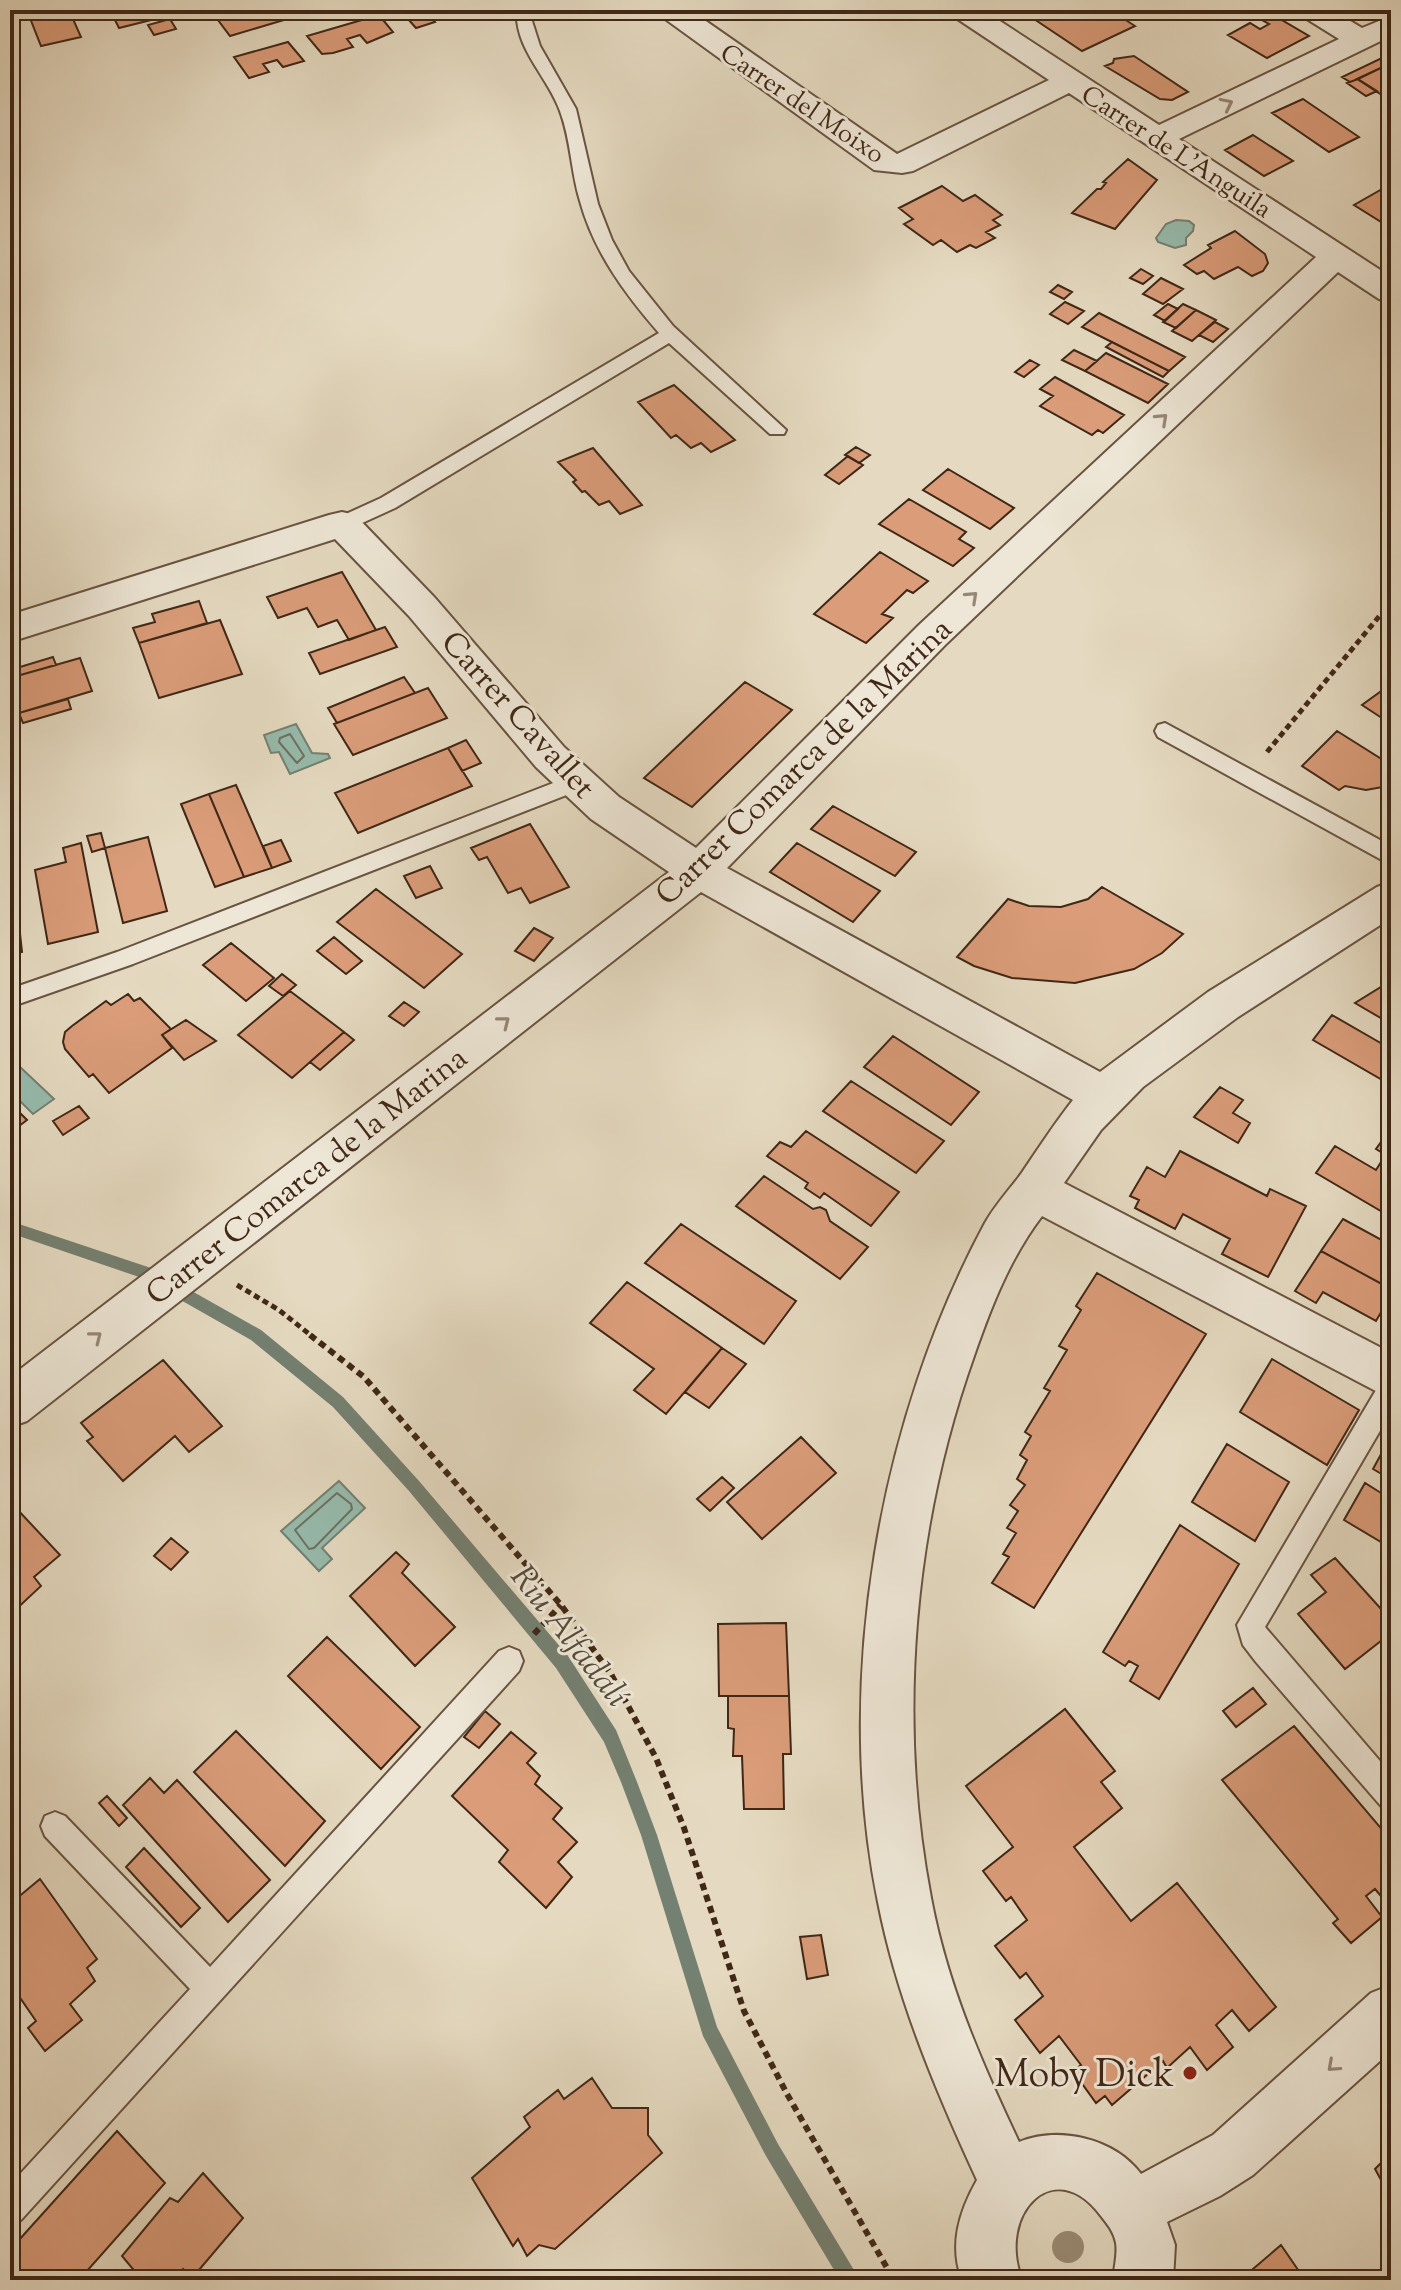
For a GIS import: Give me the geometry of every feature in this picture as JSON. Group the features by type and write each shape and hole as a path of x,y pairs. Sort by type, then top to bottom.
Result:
{"street":[{"name":"Carrer del Moixo","path":"671,10 885,163 902,164 1071,81"},
{"name":"Carrer de L'Anguila","path":"963,10 1391,292"},
{"path":"1312,10 1360,39"},
{"path":"1157,138 1391,25"},
{"name":"Carrer Comarca de la Marina","path":"22,1395 699,871 932,635 1336,256"},
{"path":"10,629 342,524"},
{"name":"Carrer Cavallet","path":"342,524 422,607 574,783 633,828 699,871 1104,1096"},
{"path":"1008,2183 942,2032 918,1961 903,1897 892,1823 890,1646 914,1483 945,1371 960,1327 1004,1233 1104,1096 1229,998 1391,898"},
{"path":"1035,1190 1391,1377"},
{"path":"1134,2208 1200,2176 1233,2155 1391,2013"},
{"path":"992,2280 985,2248 987,2223 995,2201 1008,2183 1026,2169 1048,2162 1072,2162 1095,2171 1134,2208 1143,2238 1146,2269 1143,2280"}],"lane":[{"path":"525,10 523,17 527,33 568,108 589,204 601,235 645,306 669,335 777,430"},
{"path":"342,524 388,503 669,335"},
{"path":"1165,731 1391,856"},
{"path":"10,998 125,958 574,783"},
{"path":"1391,1388 1251,1625 1253,1635 1266,1652 1391,1796"},
{"path":"10,2209 509,1661"},
{"path":"55,1826 211,1989"}],"path":[{"path":"1248,775 1391,602"},
{"path":"207,1251 364,1377 591,1644 623,1695 656,1758 684,1828 744,2011 787,2094 894,2280"}],"water":[{"path":"1176,220 1189,221 1194,225 1186,238 1186,245 1175,248 1158,242 1156,238 1166,224"},
{"path":"296,724 312,753 328,754 330,758 290,774 279,752 271,753 264,735"},
{"path":"19,1066 54,1099 33,1114 10,1091 10,1072"},
{"path":"339,1481 365,1508 322,1548 332,1559 319,1571 281,1531"}],"building":[{"path":"69,10 81,37 41,46 28,13"},
{"path":"110,10 151,10 155,19 119,28"},
{"path":"235,10 241,18 255,14 252,10 276,10 284,20 230,36 215,16"},
{"path":"400,10 465,10 467,13 448,18 441,11 429,15 435,22 416,28"},
{"path":"1047,10 1110,10 1135,26 1082,51 1031,17"},
{"path":"1198,10 1231,10 1213,19"},
{"path":"1270,13 1309,36 1267,58 1228,35 1250,23 1260,29 1269,24 1260,19"},
{"path":"379,15 393,32 367,43 360,35 347,39 353,47 333,53 322,54 307,36"},
{"path":"170,19 176,29 154,35 148,25"},
{"path":"288,42 304,61 283,67 277,60 263,64 269,72 249,78 234,57"},
{"path":"1134,56 1188,92 1172,100 1160,99 1105,66 1113,63 1114,59"},
{"path":"1386,56 1391,63 1358,79 1350,82 1342,77"},
{"path":"1391,63 1391,101 1357,79"},
{"path":"1358,79 1377,91 1366,96 1347,83"},
{"path":"1303,99 1359,137 1329,152 1272,113"},
{"path":"1253,135 1293,161 1264,176 1225,150"},
{"path":"1128,159 1157,180 1115,229 1072,213 1097,189 1101,189 1106,183 1103,182"},
{"path":"1391,184 1391,222 1386,225 1354,205"},
{"path":"942,186 963,201 975,195 1002,215 993,220 1000,225 986,232 995,238 976,248 970,245 957,252 941,240 933,245 904,224 913,219 899,208"},
{"path":"1235,231 1265,254 1268,263 1263,271 1252,276 1238,267 1214,279 1204,271 1197,274 1184,265 1211,248 1208,245"},
{"path":"1141,269 1153,276 1143,284 1130,278"},
{"path":"1161,278 1183,289 1163,304 1143,294"},
{"path":"1058,285 1072,292 1064,299 1050,292"},
{"path":"1065,302 1084,311 1068,324 1050,314"},
{"path":"1168,304 1178,309 1165,321 1154,315"},
{"path":"1183,304 1196,310 1176,328 1163,322"},
{"path":"1196,310 1216,320 1192,341 1172,331"},
{"path":"1099,313 1185,357 1169,371 1082,327"},
{"path":"1215,322 1228,329 1213,342 1199,335"},
{"path":"1112,342 1169,371 1163,377 1106,347"},
{"path":"1074,350 1097,361 1085,371 1062,360"},
{"path":"1106,353 1168,384 1148,403 1085,371"},
{"path":"1030,360 1039,365 1024,377 1015,372"},
{"path":"1055,377 1124,415 1103,433 1098,430 1092,435 1040,406 1053,396 1040,389"},
{"path":"674,385 735,440 711,452 701,443 691,448 676,435 671,438 638,402"},
{"path":"856,447 870,455 859,463 845,455"},
{"path":"593,448 642,505 620,514 609,501 599,505 585,491 582,492 573,482 576,480 558,462"},
{"path":"848,456 863,465 839,484 825,475"},
{"path":"948,469 1014,508 990,529 923,490"},
{"path":"909,499 966,532 959,539 974,548 953,566 879,524"},
{"path":"880,552 928,581 913,593 907,590 882,614 893,618 866,643 814,614"},
{"path":"342,572 376,630 349,640 337,620 318,627 307,608 278,618 267,597"},
{"path":"199,601 207,623 139,643 133,628 155,622 152,614"},
{"path":"220,620 242,674 159,698 139,643"},
{"path":"385,627 397,647 320,674 309,653"},
{"path":"53,657 56,665 10,678 10,670"},
{"path":"80,658 92,691 19,713 10,678"},
{"path":"404,677 415,693 337,723 328,708"},
{"path":"745,682 792,710 692,807 644,778"},
{"path":"1391,684 1391,724 1362,705"},
{"path":"428,688 447,718 353,755 334,724"},
{"path":"68,699 71,709 23,723 19,713"},
{"path":"1337,731 1391,765 1391,783 1388,786 1366,790 1345,786 1339,790 1302,766"},
{"path":"466,740 481,763 462,771 448,748"},
{"path":"448,748 472,786 358,833 335,793"},
{"path":"236,785 272,868 244,877 209,794"},
{"path":"209,794 244,877 215,887 181,804"},
{"path":"833,806 916,852 895,876 811,829"},
{"path":"530,824 569,887 530,903 521,888 508,893 487,857 479,860 471,848"},
{"path":"101,833 105,848 92,852 87,836"},
{"path":"148,837 167,911 123,923 105,848"},
{"path":"281,840 291,861 272,868 263,846"},
{"path":"81,843 98,932 48,944 35,870 66,862 63,848"},
{"path":"797,843 880,891 853,922 770,872"},
{"path":"430,866 442,888 416,898 404,876"},
{"path":"13,869 22,952 10,954 10,870"},
{"path":"1102,887 1183,934 1162,953 1134,969 1075,983 1012,978 957,957 1008,899 1029,906 1061,907 1088,899"},
{"path":"376,889 462,954 424,988 337,922"},
{"path":"534,928 553,938 534,961 515,951"},
{"path":"334,937 362,961 346,974 317,951"},
{"path":"231,943 274,978 246,1001 203,965"},
{"path":"282,974 296,985 283,996 269,986"},
{"path":"1391,983 1391,1024 1355,1003"},
{"path":"290,991 344,1032 292,1078 238,1035"},
{"path":"128,994 134,1001 140,998 171,1029 162,1035 172,1048 109,1093 93,1074 89,1077 65,1049 63,1042 65,1032 72,1026 106,1001 111,1005"},
{"path":"404,1002 419,1012 404,1026 389,1016"},
{"path":"1332,1015 1391,1049 1391,1085 1313,1040"},
{"path":"186,1020 216,1041 184,1060 162,1035"},
{"path":"344,1032 354,1040 320,1070 310,1062"},
{"path":"893,1036 979,1092 951,1125 864,1067"},
{"path":"851,1081 944,1141 916,1173 823,1111"},
{"path":"1220,1087 1243,1100 1233,1113 1250,1123 1238,1143 1194,1117"},
{"path":"10,1103 27,1120 10,1133"},
{"path":"79,1106 89,1118 63,1135 53,1121"},
{"path":"1391,1128 1391,1158 1376,1149"},
{"path":"806,1131 899,1192 871,1226 824,1193 820,1198 805,1188 808,1183 767,1156 780,1142 791,1147"},
{"path":"1335,1146 1376,1170 1381,1162 1391,1167 1391,1217 1316,1173"},
{"path":"1180,1151 1267,1196 1270,1189 1306,1206 1268,1277 1222,1254 1230,1239 1183,1214 1175,1229 1135,1208 1139,1200 1130,1196 1147,1167 1165,1177"},
{"path":"764,1176 813,1209 820,1207 826,1210 830,1221 868,1247 840,1279 736,1206"},
{"path":"1343,1219 1391,1245 1391,1289 1321,1251"},
{"path":"681,1224 796,1301 764,1344 645,1263"},
{"path":"1321,1251 1391,1289 1391,1295 1376,1321 1323,1292 1316,1303 1295,1291"},
{"path":"1097,1273 1206,1334 1034,1608 992,1583 1009,1557 1003,1554 1016,1533 1007,1528 1018,1511 1010,1505 1025,1485 1017,1479 1027,1460 1020,1455 1031,1436 1025,1432 1050,1391 1044,1388 1067,1350 1059,1346 1081,1310 1076,1306"},
{"path":"627,1282 722,1348 666,1414 634,1390 654,1369 590,1323"},
{"path":"722,1348 746,1364 709,1408 685,1392"},
{"path":"1272,1359 1359,1410 1327,1465 1240,1412"},
{"path":"163,1360 222,1426 189,1452 175,1436 123,1481 87,1441 93,1437 81,1423"},
{"path":"1391,1436 1391,1548 1344,1520 1365,1483 1381,1493 1390,1479 1373,1469"},
{"path":"801,1437 836,1473 762,1539 727,1502"},
{"path":"1227,1444 1289,1482 1255,1541 1192,1502"},
{"path":"722,1477 734,1488 710,1511 697,1499"},
{"path":"16,1508 60,1555 34,1577 41,1586 10,1615 10,1514"},
{"path":"1180,1525 1239,1564 1159,1699 1130,1681 1138,1666 1129,1661 1125,1666 1103,1652"},
{"path":"171,1538 188,1552 171,1570 154,1556"},
{"path":"396,1552 409,1564 402,1573 455,1627 415,1666 350,1596"},
{"path":"1335,1558 1391,1620 1391,1633 1345,1669 1298,1614 1326,1592 1311,1575"},
{"path":"786,1623 789,1696 719,1696 718,1624"},
{"path":"327,1637 420,1727 381,1769 288,1676"},
{"path":"1253,1688 1266,1704 1236,1727 1223,1711"},
{"path":"728,1696 789,1696 791,1754 783,1754 784,1809 744,1809 742,1756 733,1756 734,1729 728,1728"},
{"path":"1065,1709 1115,1771 1101,1782 1122,1808 1074,1847 1131,1921 1177,1883 1276,2007 1249,2031 1232,2010 1216,2025 1233,2047 1207,2070 1190,2047 1167,2068 1163,2061 1112,2105 1105,2096 1096,2103 1073,2071 1081,2065 1059,2036 1040,2053 1015,2020 1043,1996 1026,1973 1020,1978 995,1946 1027,1920 1011,1897 1006,1901 983,1871 1013,1847 966,1786"},
{"path":"485,1711 500,1724 479,1748 464,1737"},
{"path":"1294,1726 1391,1840 1391,1908 1375,1889 1366,1896 1382,1917 1351,1943 1333,1923 1338,1919 1222,1780"},
{"path":"236,1731 325,1821 285,1866 194,1772"},
{"path":"511,1732 536,1753 527,1763 540,1776 535,1784 562,1808 553,1819 577,1842 558,1862 572,1877 546,1908 499,1862 508,1850 452,1796"},
{"path":"150,1778 164,1793 177,1780 270,1880 228,1922 123,1805"},
{"path":"107,1796 127,1818 119,1826 99,1803"},
{"path":"144,1848 200,1908 181,1927 126,1867"},
{"path":"40,1879 97,1959 87,1968 95,1981 70,2004 82,2020 45,2051 28,2028 36,2021 16,1992 10,1996 10,1904"},
{"path":"821,1935 828,1975 807,1979 800,1937"},
{"path":"592,2078 612,2108 648,2108 648,2135 662,2153 555,2249 539,2245 527,2256 518,2239 513,2246 472,2178 530,2127 524,2117 558,2090 564,2099"},
{"path":"117,2131 165,2183 79,2280 10,2280 10,2250"},
{"path":"1391,2153 1391,2198 1375,2169"},
{"path":"203,2173 243,2218 193,2277 183,2269 174,2280 142,2280 122,2256 170,2198 178,2202"},
{"path":"1281,2245 1305,2280 1260,2280 1253,2269"}],"waterway":[{"name":"Riu Alfadalí","path":"10,1227 146,1273 256,1335 338,1402 414,1486 562,1662 610,1736 629,1782 649,1835 709,2030 772,2150 851,2280"}],"place":[{"name":"Moby Dick","path":"1190,2073"}]}
